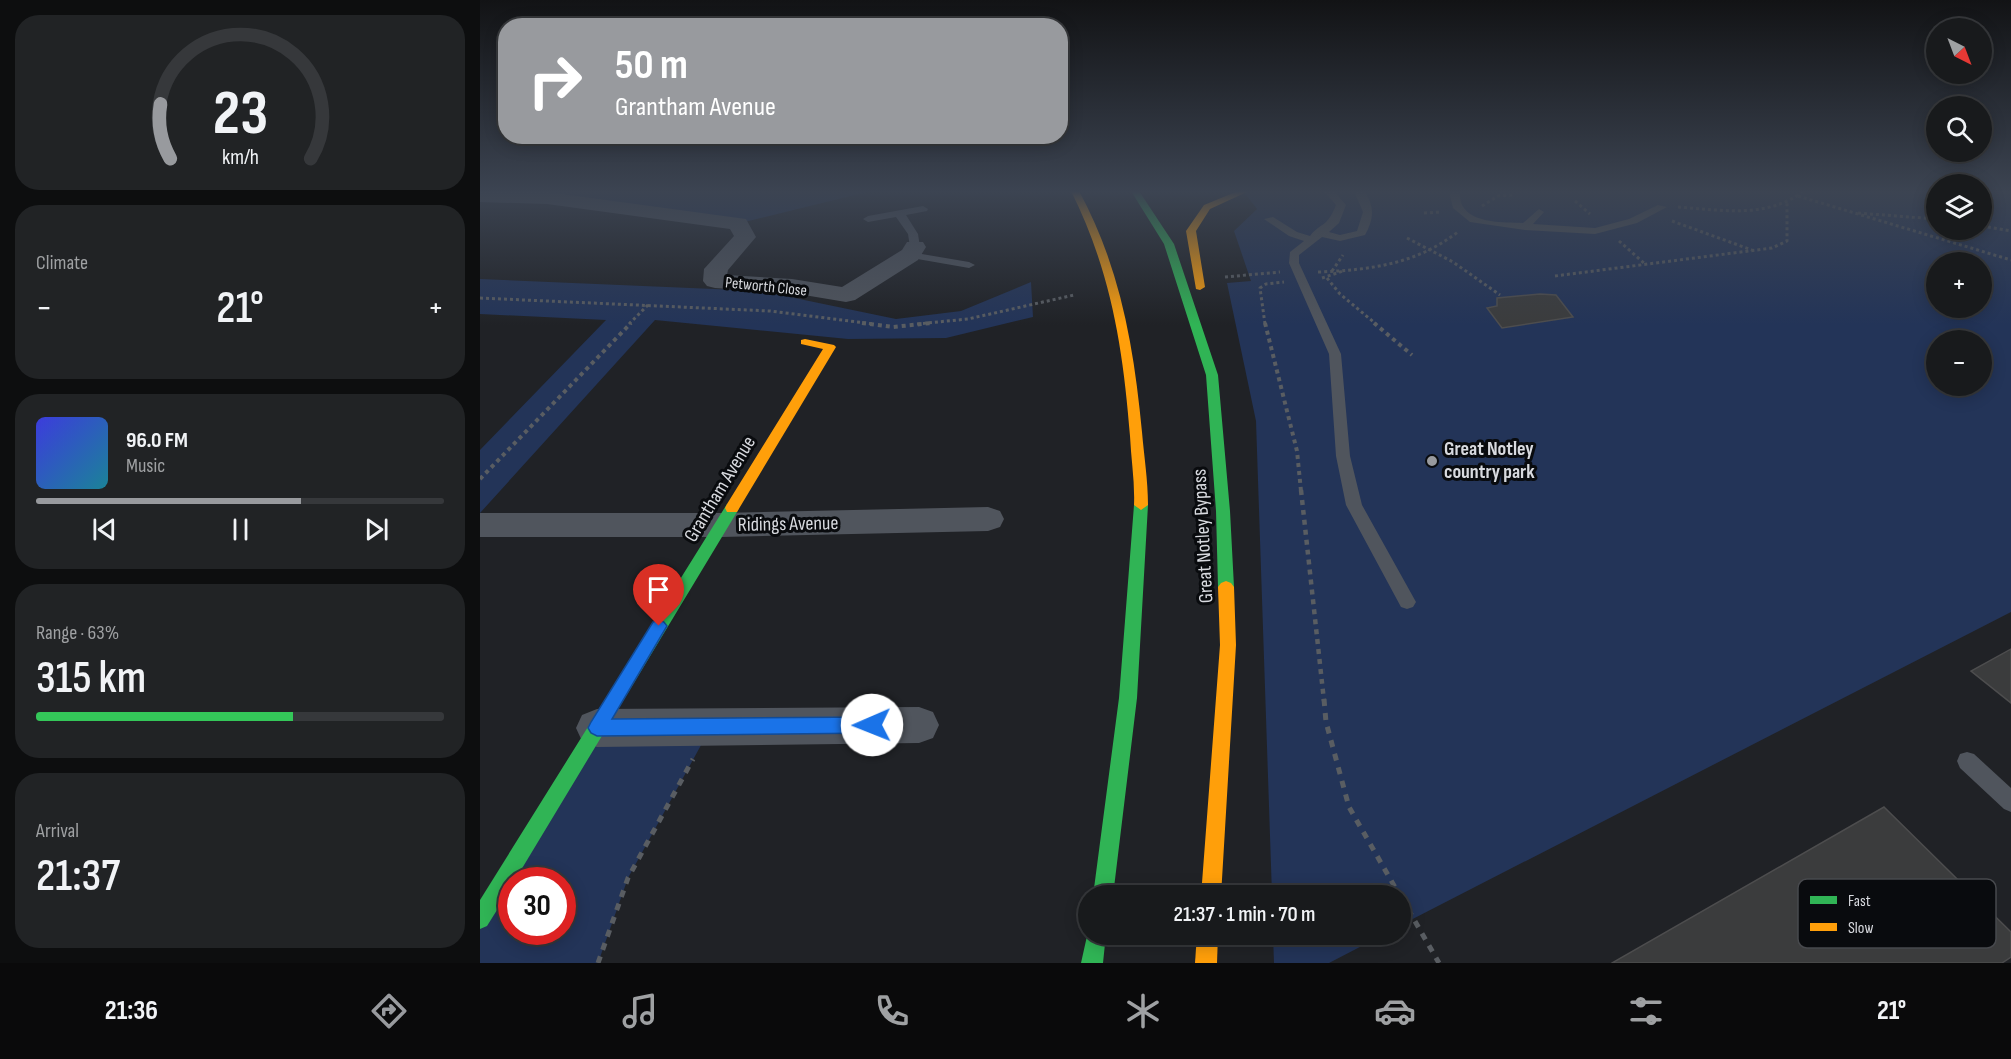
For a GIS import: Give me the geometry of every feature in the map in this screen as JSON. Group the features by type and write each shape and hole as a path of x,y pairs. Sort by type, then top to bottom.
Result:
{"main road":[{"path":"1097,236 1118,298 1132,383 1141,501 1128,698 1103,885"},
{"name":"Great Notley Bypass","path":"1164,236 1169,244 1212,375 1223,511 1228,645 1212,885"},
{"path":"1192,236 1212,375"},
{"name":"Grantham Avenue","path":"480,919 830,346 806,342"},
{"path":"1092,963 1094,945"},
{"path":"1206,963 1207,945"}],"street":[{"name":"Petworth Close","path":"744,236 716,268 716,281 792,286 846,295 913,251"},
{"name":"Ridings Avenue","path":"480,525 721,525 988,519"},
{"path":"597,728 919,725"}],"lane":[{"path":"913,236 913,251 969,265"},
{"path":"1307,236 1346,236"},
{"path":"1315,237 1294,254 1294,263 1335,354 1343,456 1354,505 1407,602"},
{"path":"1967,761 2011,802"}],"path":[{"path":"1395,885 1349,807 1326,722 1297,451 1267,337 1260,288 1266,284 1300,276 1380,268 1408,262 1434,250 1453,236"},
{"path":"1717,236 1754,251"},
{"path":"1555,276 1772,248 1787,241 1785,236"},
{"path":"1929,236 2011,260"},
{"path":"1407,238 1434,250 1500,295"},
{"path":"1332,272 1349,247"},
{"path":"1224,277 1300,276"},
{"path":"1327,278 1340,294 1412,355"},
{"path":"480,298 650,303 770,310 893,327 968,319 1074,295"},
{"path":"480,479 650,303"},
{"path":"597,963 628,878 711,727"},
{"path":"1411,914 1439,963"}],"shaded area":[{"name":"Great Notley country park","path":"1236,236 1926,236 1926,240 1992,240 1992,236 2011,236 2011,612 1411,920 1411,885 1272,885 1256,421 1227,283 1251,281"},
{"path":"480,279 761,291 896,319 961,311 1031,282 1033,317 946,338 848,339 655,320 480,513 480,450 606,320 480,314"},
{"path":"711,727 628,878 598,963 480,963 480,919 498,890 498,945 576,945 576,867 512,867 597,728"},
{"path":"1273,945 1364,945 1329,963 1274,963"}],"building":[{"path":"1540,294 1556,295 1573,317 1502,328 1487,308 1497,306 1497,298"},
{"path":"2011,649 2011,703 1971,671"},
{"path":"1884,807 1957,879 1798,879 1798,948 1996,948 1996,917 2011,932 2011,957 2002,963 1612,963"}],"traffic: fast":[{"path":"1164,236 1169,244 1212,375 1223,511 1226,587"},
{"path":"1104,885 1128,698 1141,505"},
{"path":"480,919 732,508"},
{"path":"1092,963 1094,945"}],"traffic: slow":[{"path":"1097,236 1112,279 1125,342 1130,373 1141,505"},
{"path":"1192,236 1200,287"},
{"path":"732,508 830,347 805,342"},
{"path":"1212,885 1228,645 1226,587"},
{"path":"1206,963 1207,945"}],"place":[{"name":"Great Notley country park","path":"1432,461"}],"route":[{"path":"659,626 597,728 872,725"}]}
